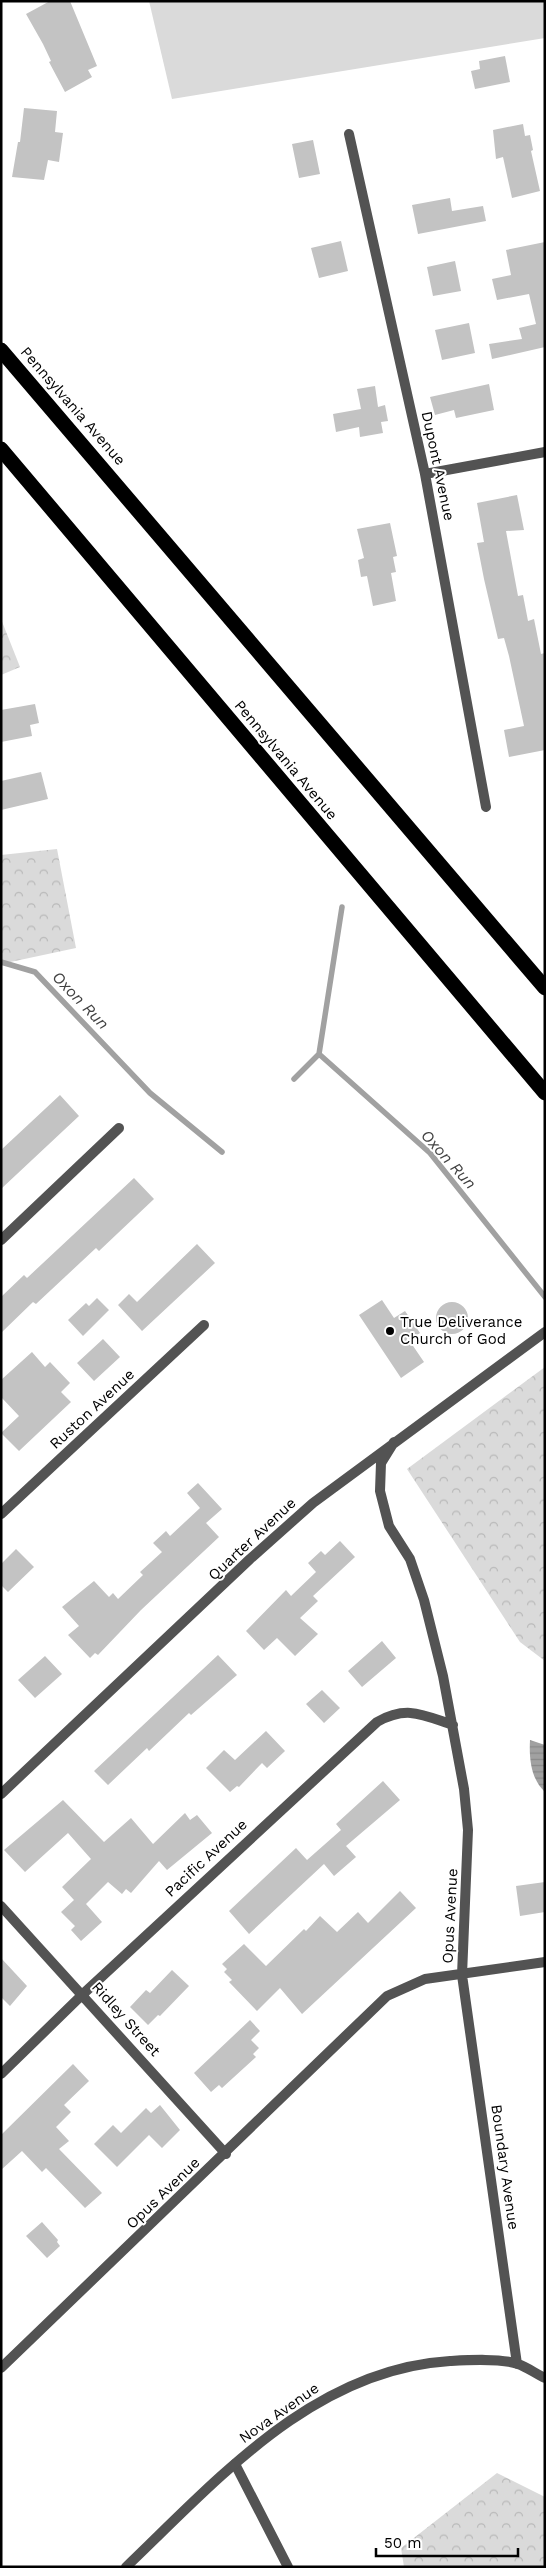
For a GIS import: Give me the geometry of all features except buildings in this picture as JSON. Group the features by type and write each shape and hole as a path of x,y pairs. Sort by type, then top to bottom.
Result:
{"highway":[{"name":"Pennsylvania Avenue","path":"1,350 545,988"},
{"name":"Pennsylvania Avenue","path":"1,449 545,1093"}],"street":[{"name":"Dupont Avenue","path":"349,134 425,474 486,807"},
{"path":"425,474 545,452"},
{"path":"1,1240 119,1128"},
{"name":"Ruston Avenue","path":"1,1514 204,1325"},
{"name":"Quarter Avenue","path":"1,1794 250,1559 313,1503 545,1332"},
{"name":"Opus Avenue","path":"1,2368 226,2154 387,1996 425,1979 462,1975 468,1830 453,1725 424,1600 410,1559 389,1526 380,1491 381,1463 394,1442"},
{"name":"Pacific Avenue","path":"1,2074 83,1994 377,1722 391,1714 412,1711 453,1725"},
{"name":"Ridley Street","path":"1,1906 83,1994 226,2154"},
{"path":"462,1975 545,1962"},
{"name":"Boundary Avenue","path":"462,1975 517,2364"},
{"name":"Nova Avenue","path":"126,2567 235,2464 306,2410 328,2396 368,2377 432,2362 468,2360 517,2364 545,2378"},
{"path":"235,2464 288,2567"}],"green space":[{"path":"149,1 545,1 545,38 172,99"},
{"path":"1,619 20,667 1,675"},
{"path":"57,849 76,948 1,964 1,855"},
{"path":"545,1367 545,1661 520,1642 407,1469"},
{"path":"497,2473 545,2497 545,2567 404,2567 401,2548"}],"shaded area":[{"path":"530,1740 545,1745 545,1792 534,1775 530,1754"}],"waterway":[{"name":"Oxon Run","path":"342,907 319,1054 430,1153 545,1297"},
{"name":"Oxon Run","path":"1,962 35,972 150,1093 222,1152"},
{"name":"Oxon Run","path":"294,1079 319,1054"}],"place":[{"name":"True Deliverance Church of God","path":"390,1331"}]}
